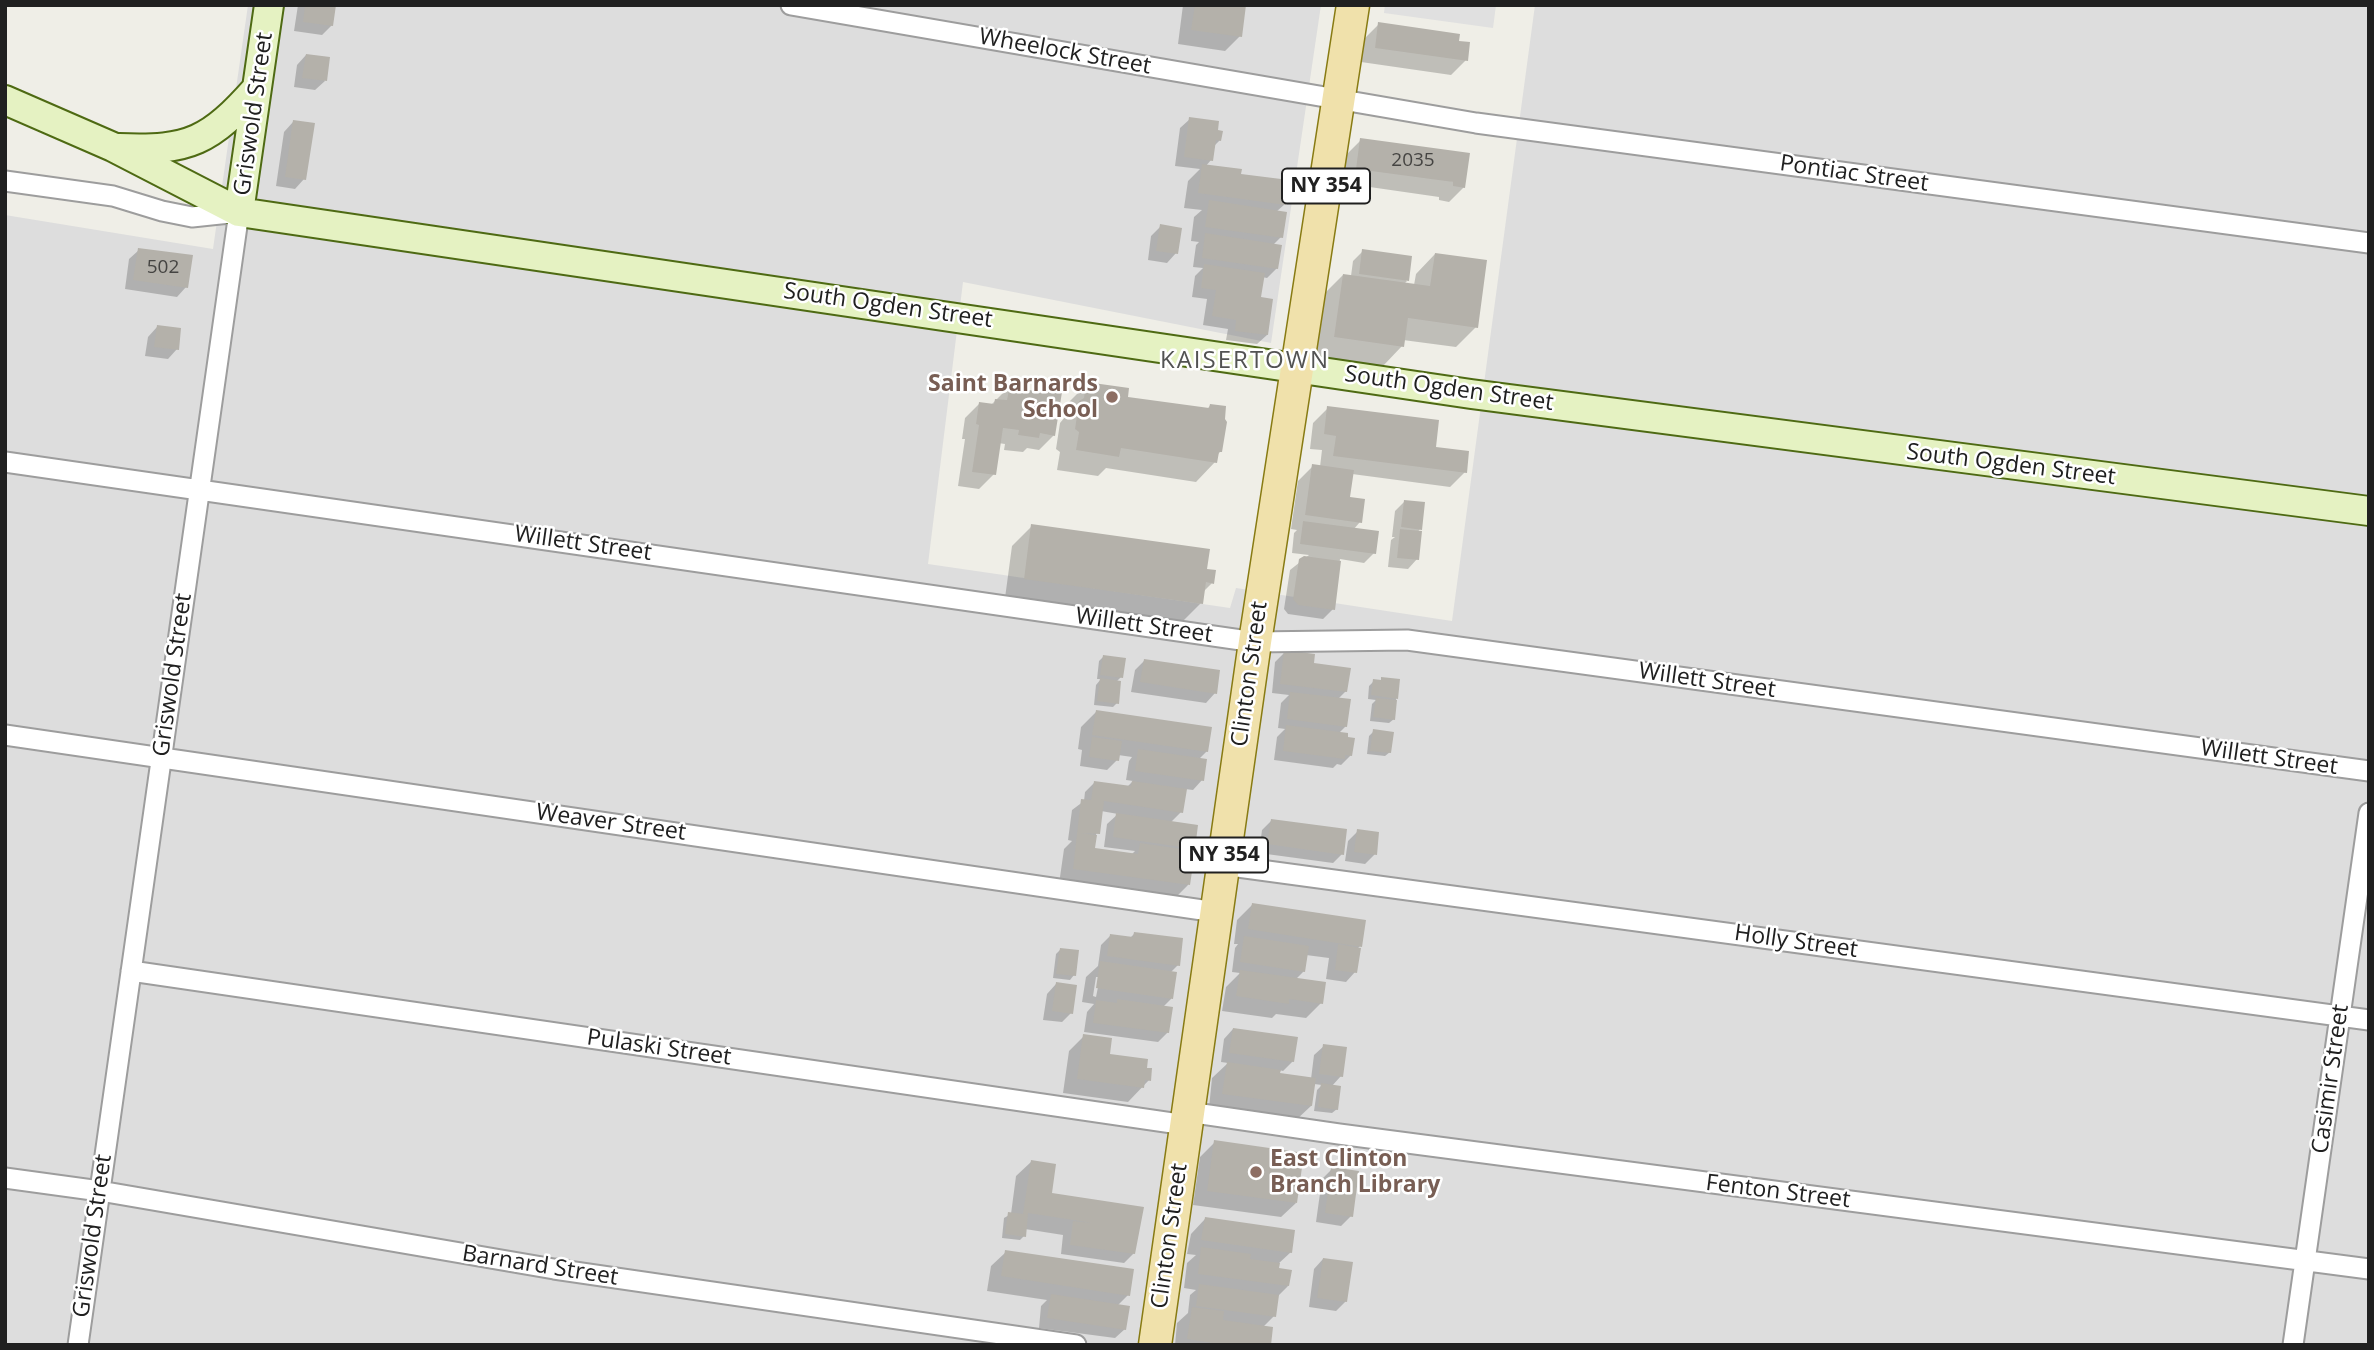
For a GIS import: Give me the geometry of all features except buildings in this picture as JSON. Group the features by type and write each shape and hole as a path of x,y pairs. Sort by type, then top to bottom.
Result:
{"main road":[{"name":"Clinton Street","path":"1155,1345 1255,642 1353,5"}],"street":[{"name":"Griswold Street","path":"78,1345 270,5"},
{"name":"Wheelock Street","path":"791,5 1340,98"},
{"path":"113,147 148,149 202,138 229,119 257,88"},
{"name":"Pontiac Street","path":"1340,98 1489,124 2369,243"},
{"name":"South Ogden Street","path":"5,100 113,147 239,212"},
{"name":"South Ogden Street","path":"5,181 113,196 192,217 239,212 1485,396 2369,511"},
{"name":"Willett Street","path":"5,462 1255,642 1407,640 2369,771"},
{"name":"Weaver Street","path":"5,736 1216,912"},
{"name":"Casimir Street","path":"2293,1345 2369,813"},
{"name":"Holly Street","path":"1223,865 2369,1020"},
{"name":"Pulaski Street","path":"131,971 1187,1118"},
{"name":"Fenton Street","path":"1187,1118 1339,1134 2369,1269"},
{"name":"Barnard Street","path":"5,1178 100,1191 554,1269 1076,1345"}],"shaded area":[{"path":"248,5 1321,5 1271,343 963,282 928,564 1230,608 1236,588 1452,621 1535,5 2369,5 2369,1345 5,1345 5,215 213,249"},
{"path":"1385,5 1496,5 1493,28 1384,13"}],"place":[{"name":"Saint Barnards School","path":"1112,397"},
{"name":"East Clinton Branch Library","path":"1256,1172"}],"district":[{"name":"KAISERTOWN","path":"1245,361"}]}
